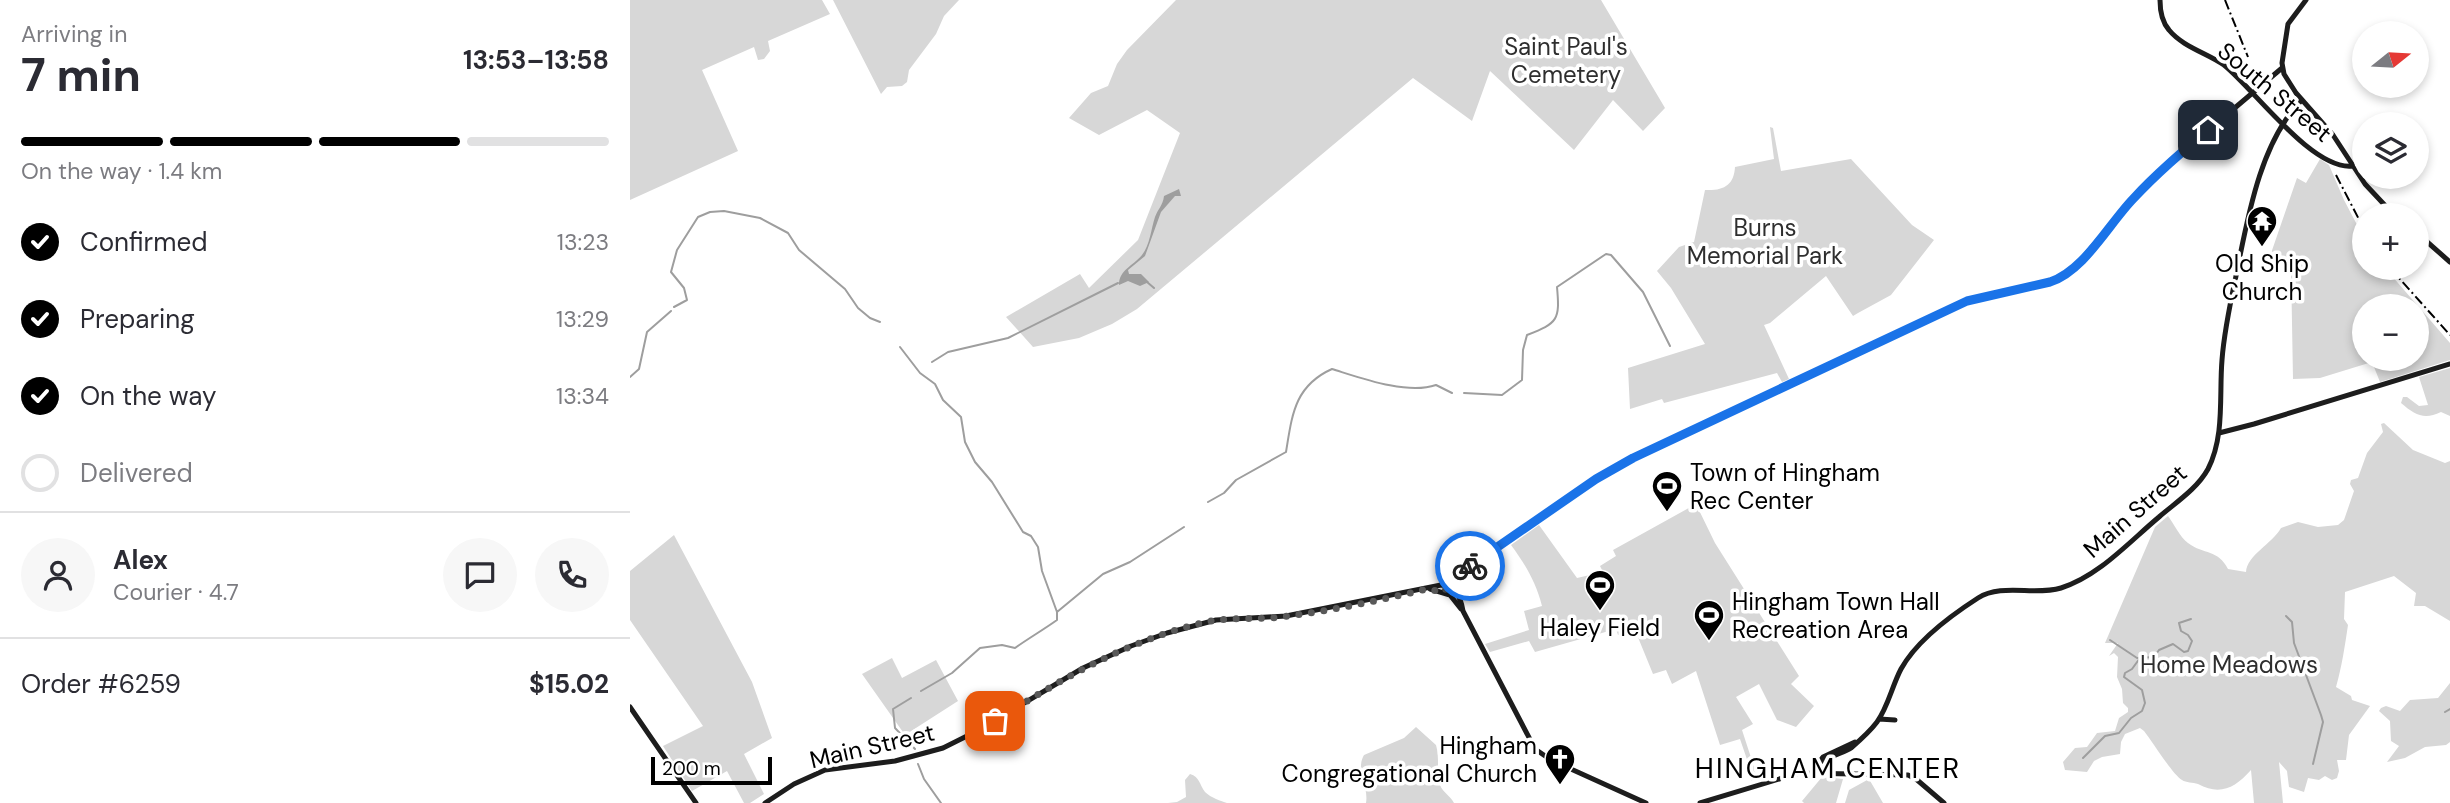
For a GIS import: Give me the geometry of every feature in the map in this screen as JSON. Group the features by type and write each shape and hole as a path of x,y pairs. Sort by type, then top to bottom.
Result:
{"main road":[{"name":"South Street","path":"2160,0 2163,18 2173,34 2221,64 2283,126 2332,162 2352,166"},
{"path":"2306,0 2288,24 2282,68 2288,82 2333,135 2352,164"},
{"path":"1646,803 1551,760 1535,749 1463,611 1459,595 1445,589 1459,574 1596,479 1633,458 1967,301 2063,277 2160,172 2282,68"},
{"name":"Main Street","path":"1700,803 1791,775 1817,772 1827,760 1844,748 1852,747 1879,719 1907,660 1932,633 1986,593 2040,592 2059,588 2091,572 2195,485 2207,469 2219,433 2223,346 2240,255 2262,168 2283,126 2302,100"},
{"path":"2369,189 2382,203"},
{"path":"2429,244 2450,262"},
{"path":"2219,433 2450,364"},
{"name":"Main Street","path":"765,803 794,784 825,771 903,760 943,748 979,730 1083,668 1167,633 1216,620 1286,616 1426,589 1445,589"},
{"path":"630,707 696,803"},
{"path":"1879,719 1895,720"},
{"path":"1817,772 1913,777 1944,803"}],"green space":[{"path":"630,0 822,0 830,14 768,41 770,51 764,59 758,60 754,47 702,70 738,151 630,200"},
{"path":"833,0 959,0 944,16 936,34 909,70 907,82 902,86 887,87 881,94"},
{"name":"Saint Paul's Cemetery","path":"1176,0 1601,0 1665,108 1643,131 1613,100 1574,150 1490,71 1472,121 1413,78 1137,309 1112,324 1079,338 1033,347 1006,317 1080,274 1089,288 1138,240 1180,133 1147,110 1099,135 1069,118 1091,93 1108,86 1117,64 1127,50"},
{"name":"Burns Memorial Park","path":"1770,127 1773,128 1781,171 1851,159 1912,225 1934,240 1891,295 1853,316 1826,276 1770,323 1764,325 1789,379 1782,382 1777,373 1664,403 1662,399 1630,409 1628,368 1705,344 1671,288 1657,271 1679,247 1694,242 1705,190 1727,186 1733,178 1735,167 1774,159"},
{"path":"2320,159 2329,165 2352,215 2352,280 2395,280 2408,294 2352,294 2352,368 2320,378 2293,379 2291,267 2268,262 2297,178 2306,183"},
{"path":"2429,319 2450,343 2450,360 2429,367"},
{"path":"2450,368 2450,416 2441,412 2430,416 2420,415 2401,403 2403,397 2407,397 2419,406 2428,405 2419,377"},
{"path":"2376,371 2415,371 2380,382"},
{"name":"Home Meadows","path":"2384,423 2413,450 2445,463 2450,461 2450,621 2425,606 2414,606 2416,593 2394,576 2345,592 2344,619 2348,625 2336,687 2351,696 2352,700 2370,706 2349,735 2346,760 2337,760 2337,778 2308,778 2304,792 2289,787 2287,771 2279,762 2283,803 2254,803 2251,770 2233,786 2220,790 2184,781 2173,772 2140,728 2125,734 2120,754 2094,761 2087,772 2065,770 2063,762 2075,748 2087,747 2097,733 2115,731 2119,718 2128,712 2117,677 2118,657 2114,653 2109,656 2118,643 2105,643 2155,527 2168,516 2188,543 2220,558 2228,569 2246,572 2251,560 2281,528 2298,522 2318,527 2338,525 2344,520 2354,491 2351,480 2358,478 2367,453 2383,432 2381,424"},
{"name":"Hingham Town Hall Recreation Area","path":"1696,504 1715,543 1799,676 1791,684 1814,706 1796,727 1777,720 1759,684 1736,697 1753,724 1742,730 1757,776 1760,778 1751,781 1753,777 1740,739 1720,745 1696,671 1672,684 1666,670 1653,674 1635,630 1618,635 1616,629 1535,652 1529,641 1490,652 1485,644 1529,630 1524,611 1542,606 1537,589 1511,545 1539,525 1577,578 1603,572 1600,566 1616,556 1613,550"},
{"path":"674,535 752,682 772,738 744,754 764,794 750,803 744,803 727,771 692,791 663,746 703,726 630,620 630,571"},
{"path":"892,658 902,678 936,660 958,701 905,735 862,674"},
{"path":"2450,683 2450,742 2446,745 2425,747 2405,758 2387,762 2399,746 2391,741 2390,721 2379,711 2381,708 2386,706 2400,711 2410,700 2438,698"},
{"path":"1416,727 1436,745 1440,785 1454,803 1366,803 1361,773 1364,755 1404,738"},
{"path":"1190,774 1198,779 1207,794 1227,803 1168,803 1186,797 1185,780"},
{"path":"1822,777 1843,779 1836,803 1804,803 1802,801"},
{"path":"1869,779 1883,803 1845,803 1849,790"}],"shaded area":[{"path":"1179,189 1181,196 1175,196 1161,212 1145,256 1128,270 1129,274 1141,274 1149,282 1140,286 1128,281 1119,285 1124,272 1145,251 1164,196"}],"waterway":[{"path":"674,307 687,300 684,288 671,272 677,250 698,217 710,212 724,211 760,218 788,233 799,250 845,289 858,308 880,322"},
{"path":"1464,393 1502,395 1522,380 1523,350 1527,335 1555,319 1558,307 1557,287 1606,254 1611,255 1643,292 1670,346"},
{"path":"1147,282 1154,288"},
{"path":"932,362 948,352 1008,338 1118,283"},
{"path":"630,377 639,369 647,332 671,311"},
{"path":"900,347 920,373 935,384 943,400 961,417 965,442 975,462 992,482 1023,532 1031,536 1038,547 1042,571 1057,612"},
{"path":"1208,502 1224,493 1236,480 1286,452 1293,414 1302,393 1319,376 1332,369 1398,387 1424,388 1436,385 1452,393"},
{"path":"921,691 952,673 980,648 1002,645 1015,648 1057,620 1057,612 1103,574 1130,562 1184,527"},
{"path":"2286,616 2292,622 2294,643 2323,722 2313,764"},
{"path":"2110,640 2137,658 2154,657 2159,650 2173,644 2184,652 2188,651 2192,641 2181,631 2179,623 2191,619"},
{"path":"2083,758 2105,736 2119,733 2131,718 2142,711 2145,703 2142,690 2124,677 2140,658"},
{"path":"911,698 893,709 895,728 915,749"},
{"path":"2445,712 2450,709"},
{"path":"918,764 924,779 941,803"}],"railway":[{"path":"2225,0 2248,57"},
{"path":"2336,175 2352,206"},
{"path":"2401,280 2450,335"}],"way so far":[{"path":"995,721 1091,664 1167,633 1216,620 1286,616 1426,589 1444,592 1452,579 1470,566"}],"place":[{"name":"Old Ship Church","path":"2262,248"},
{"name":"Town of Hingham Rec Center","path":"1667,513"},
{"name":"Haley Field","path":"1600,612"},
{"name":"Hingham Town Hall Recreation Area","path":"1709,642"},
{"name":"Hingham Congregational Church","path":"1560,786"}],"district":[{"name":"HINGHAM CENTER","path":"1828,768"}],"route":[{"path":"1470,566 1596,479 1633,458 1949,308 1974,298 2063,277 2075,267 2133,199 2170,162 2208,130"}]}
